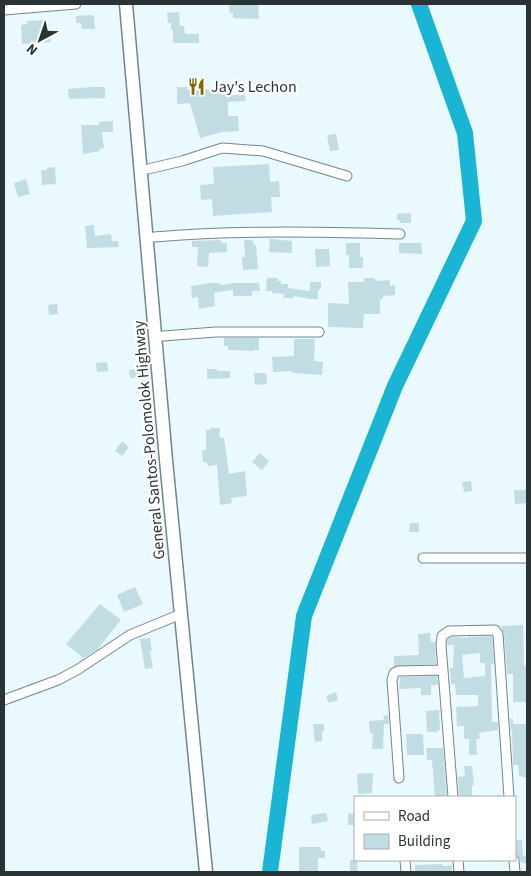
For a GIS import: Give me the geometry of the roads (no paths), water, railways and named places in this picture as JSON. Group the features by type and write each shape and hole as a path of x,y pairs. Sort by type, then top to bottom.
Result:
{"highway":[{"name":"General Santos-Polomolok Highway","path":"126,4 206,872"},
{"path":"133,4 214,872"}],"street":[{"path":"4,10 76,4"},
{"path":"148,169 182,161 222,148 263,151 347,176"},
{"path":"154,237 245,232 400,234"},
{"path":"163,336 216,332 320,332"},
{"path":"423,558 527,558"},
{"path":"4,700 58,680 77,670 130,635 182,614"},
{"path":"453,796 441,644 442,636 447,631 495,630 498,632 510,796"},
{"path":"398,778 393,675 398,671 443,670"}],"waterway":[{"path":"270,872 304,616 395,386 474,221 465,133 419,4"}],"place":[{"name":"Jay's Lechon","path":"197,87"}]}
